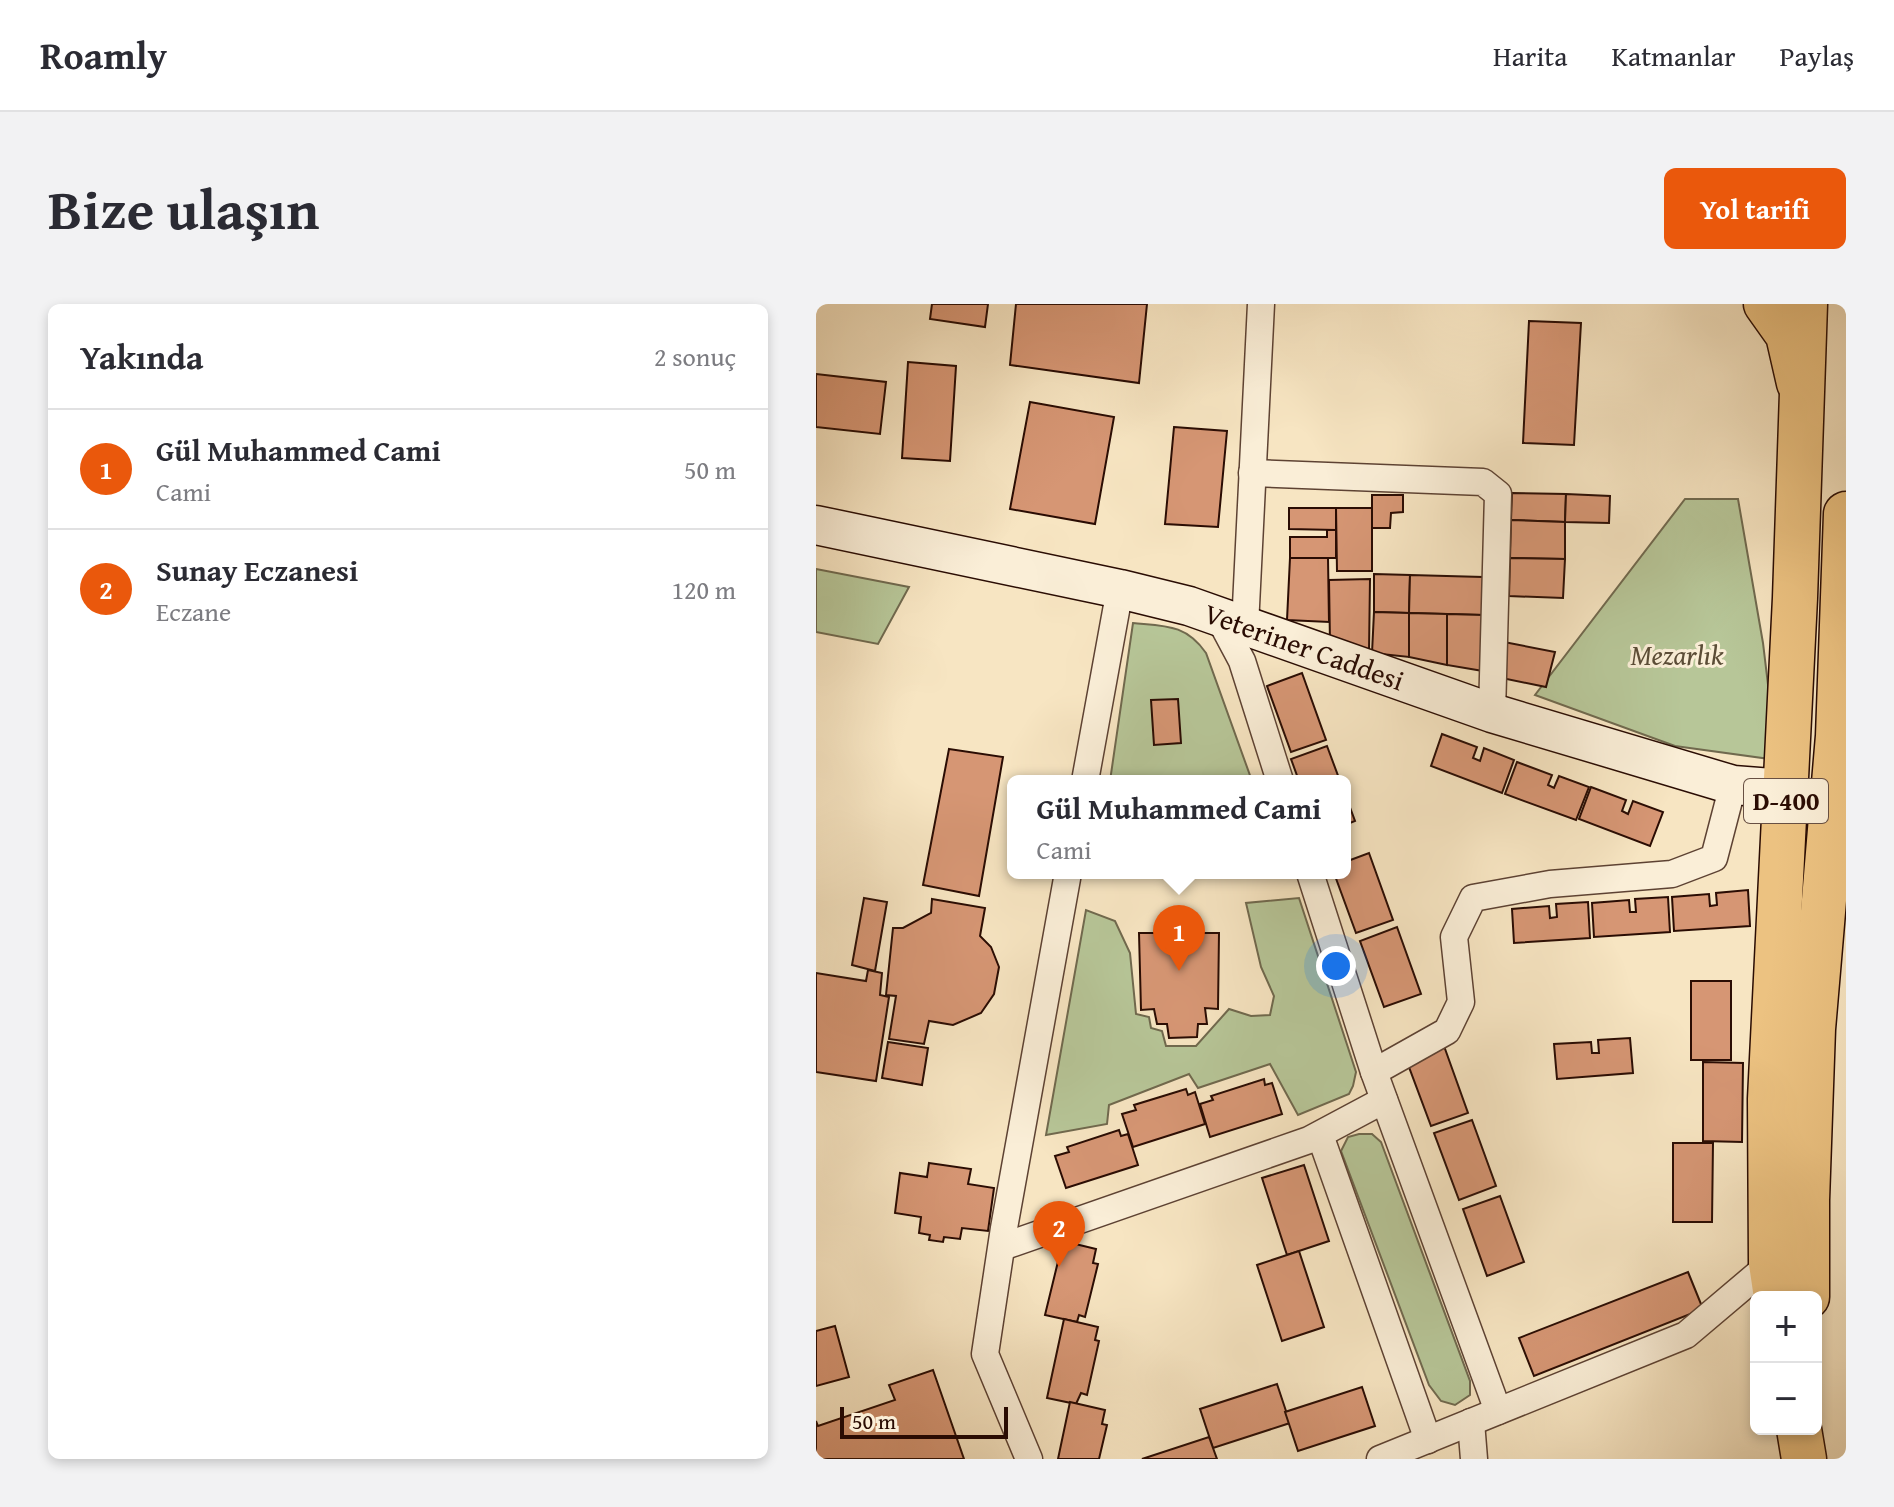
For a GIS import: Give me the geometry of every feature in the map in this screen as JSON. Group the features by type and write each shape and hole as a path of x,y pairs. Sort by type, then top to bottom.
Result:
{"highway":[{"name":"D-400","path":"1774,1280 1770,1099 1787,789 1805,304"},
{"path":"1807,1291 1813,1029 1838,736 1846,514"},
{"path":"1800,1435 1805,1459"},
{"path":"1805,1459 1806,1435"}],"main road":[{"path":"1765,304 1787,335 1802,403"},
{"name":"Veteriner Caddesi","path":"816,525 1189,606 1492,713 1733,785 1787,789"}],"street":[{"path":"1261,304 1252,473 1232,621 1278,775"},
{"path":"1252,473 1483,482 1498,494 1492,713"},
{"path":"1086,775 1120,589"},
{"path":"1374,1072 1447,1031 1461,1002 1454,937 1473,898 1550,884 1672,874 1714,858 1733,785"},
{"path":"1029,1459 985,1354 1067,879"},
{"path":"1312,879 1374,1072 1498,1411"},
{"path":"1002,1247 1295,1146 1384,1100"},
{"path":"1320,1135 1428,1440"},
{"path":"1380,1459 1686,1335 1774,1280"},
{"path":"1471,1422 1474,1459"}],"green space":[{"name":"Mezarlık","path":"1685,499 1738,499 1763,643 1777,760 1675,746 1535,695"},
{"path":"816,569 909,587 878,644 816,632"},
{"path":"1133,623 1174,628 1191,636 1206,653 1250,775 1111,775"},
{"path":"1299,898 1356,1072 1349,1094 1298,1115 1270,1064 1198,1088 1189,1074 1109,1105 1107,1124 1046,1135 1086,910 1115,921 1130,953 1136,1014 1149,1017 1151,1028 1162,1031 1166,1046 1196,1046 1229,1009 1251,1016 1270,1015 1274,996 1261,967 1246,903"},
{"path":"1372,1134 1381,1142 1470,1381 1470,1395 1455,1405 1441,1401 1429,1385 1341,1151 1348,1137"}],"building":[{"path":"932,304 988,304 985,327 930,319"},
{"path":"1016,304 1147,304 1139,383 1010,365"},
{"path":"1529,321 1581,323 1574,445 1523,443"},
{"path":"908,362 956,366 950,461 902,458"},
{"path":"816,374 886,382 880,434 816,427"},
{"path":"1030,402 1114,417 1095,524 1010,509"},
{"path":"1174,427 1227,431 1218,527 1165,524"},
{"path":"1512,493 1566,494 1565,522 1511,520"},
{"path":"1566,494 1610,496 1609,523 1565,522"},
{"path":"1372,495 1403,495 1403,512 1391,513 1390,528 1372,528"},
{"path":"1289,508 1336,508 1336,530 1289,529"},
{"path":"1336,508 1372,508 1372,571 1337,571"},
{"path":"1511,520 1565,522 1565,559 1510,558"},
{"path":"1327,530 1336,530 1336,558 1290,558 1290,537 1327,537"},
{"path":"1290,558 1328,558 1329,622 1287,620"},
{"path":"1510,558 1565,559 1563,598 1509,596"},
{"path":"1374,574 1410,575 1409,613 1374,612"},
{"path":"1410,575 1483,577 1483,615 1409,613"},
{"path":"1370,579 1369,652 1330,643 1329,580"},
{"path":"1374,612 1409,613 1409,657 1372,653"},
{"path":"1409,613 1447,614 1447,665 1409,657"},
{"path":"1447,614 1483,615 1483,671 1447,665"},
{"path":"1504,642 1555,652 1546,687 1497,677"},
{"path":"1302,673 1326,740 1291,752 1267,686"},
{"path":"1178,699 1181,743 1154,745 1151,700"},
{"path":"1442,734 1477,747 1473,758 1480,761 1484,748 1514,760 1502,793 1431,766"},
{"path":"1327,746 1338,775 1297,775 1291,759"},
{"path":"949,749 1003,757 979,896 923,885"},
{"path":"1517,762 1552,775 1548,785 1554,788 1559,776 1589,787 1576,820 1505,794"},
{"path":"1591,787 1626,800 1622,811 1628,814 1633,801 1663,812 1650,846 1579,819"},
{"path":"1369,853 1393,920 1356,933 1336,879 1351,879 1351,860"},
{"path":"1748,890 1750,926 1674,931 1672,897 1709,894 1710,906 1717,905 1716,893"},
{"path":"1668,897 1670,932 1594,937 1592,903 1629,900 1630,912 1636,912 1635,899"},
{"path":"864,898 887,902 875,971 852,965"},
{"path":"932,899 985,908 980,936 991,947 999,967 994,994 981,1013 953,1025 929,1021 924,1044 889,1039 896,996 886,995 893,928 903,928 931,913"},
{"path":"1588,902 1590,938 1514,943 1512,909 1549,906 1550,918 1557,917 1556,904"},
{"path":"1397,927 1421,994 1384,1007 1360,941"},
{"path":"1139,933 1219,933 1218,1009 1205,1008 1207,1024 1198,1024 1197,1037 1169,1038 1167,1024 1157,1024 1154,1009 1141,1010"},
{"path":"868,970 882,973 880,995 889,997 876,1081 816,1072 816,973 866,981"},
{"path":"1691,981 1731,981 1731,1060 1691,1060"},
{"path":"1630,1038 1633,1073 1557,1079 1554,1044 1591,1042 1592,1053 1599,1053 1598,1040"},
{"path":"888,1042 928,1048 922,1085 882,1078"},
{"path":"1444,1046 1468,1113 1431,1126 1406,1059"},
{"path":"1703,1062 1743,1063 1742,1142 1703,1141"},
{"path":"1264,1079 1265,1085 1272,1083 1282,1114 1210,1137 1200,1104 1213,1100 1211,1096"},
{"path":"1186,1089 1188,1095 1195,1092 1205,1124 1133,1147 1122,1114 1136,1110 1134,1105"},
{"path":"1472,1120 1496,1186 1459,1200 1434,1133"},
{"path":"1119,1130 1121,1136 1128,1134 1138,1165 1066,1188 1055,1156 1069,1152 1067,1147"},
{"path":"1673,1143 1713,1143 1712,1222 1673,1222"},
{"path":"929,1163 971,1169 968,1184 994,1188 988,1231 962,1228 960,1239 944,1237 943,1242 929,1240 930,1235 919,1233 921,1217 895,1213 900,1173 927,1177"},
{"path":"1304,1165 1329,1241 1287,1255 1262,1178"},
{"path":"1500,1196 1524,1262 1487,1276 1463,1209"},
{"path":"1063,1241 1096,1249 1093,1263 1098,1264 1085,1317 1079,1315 1077,1322 1045,1315"},
{"path":"1299,1251 1324,1327 1282,1341 1257,1265"},
{"path":"1688,1272 1703,1309 1534,1376 1519,1338"},
{"path":"1064,1319 1098,1327 1095,1340 1099,1341 1087,1395 1081,1393 1076,1404 1047,1398"},
{"path":"835,1326 849,1377 816,1386 816,1331"},
{"path":"933,1370 964,1459 816,1459 816,1421 818,1426 895,1400 889,1385"},
{"path":"1277,1384 1290,1423 1213,1448 1200,1409"},
{"path":"1362,1387 1375,1426 1298,1451 1285,1412"},
{"path":"1070,1402 1105,1410 1102,1424 1107,1425 1099,1459 1058,1459"},
{"path":"1209,1437 1217,1459 1142,1459"}],"place":[{"name":"Gül Muhammed Cami","path":"1179,971"},
{"name":"Sunay Eczanesi","path":"1059,1267"}]}
